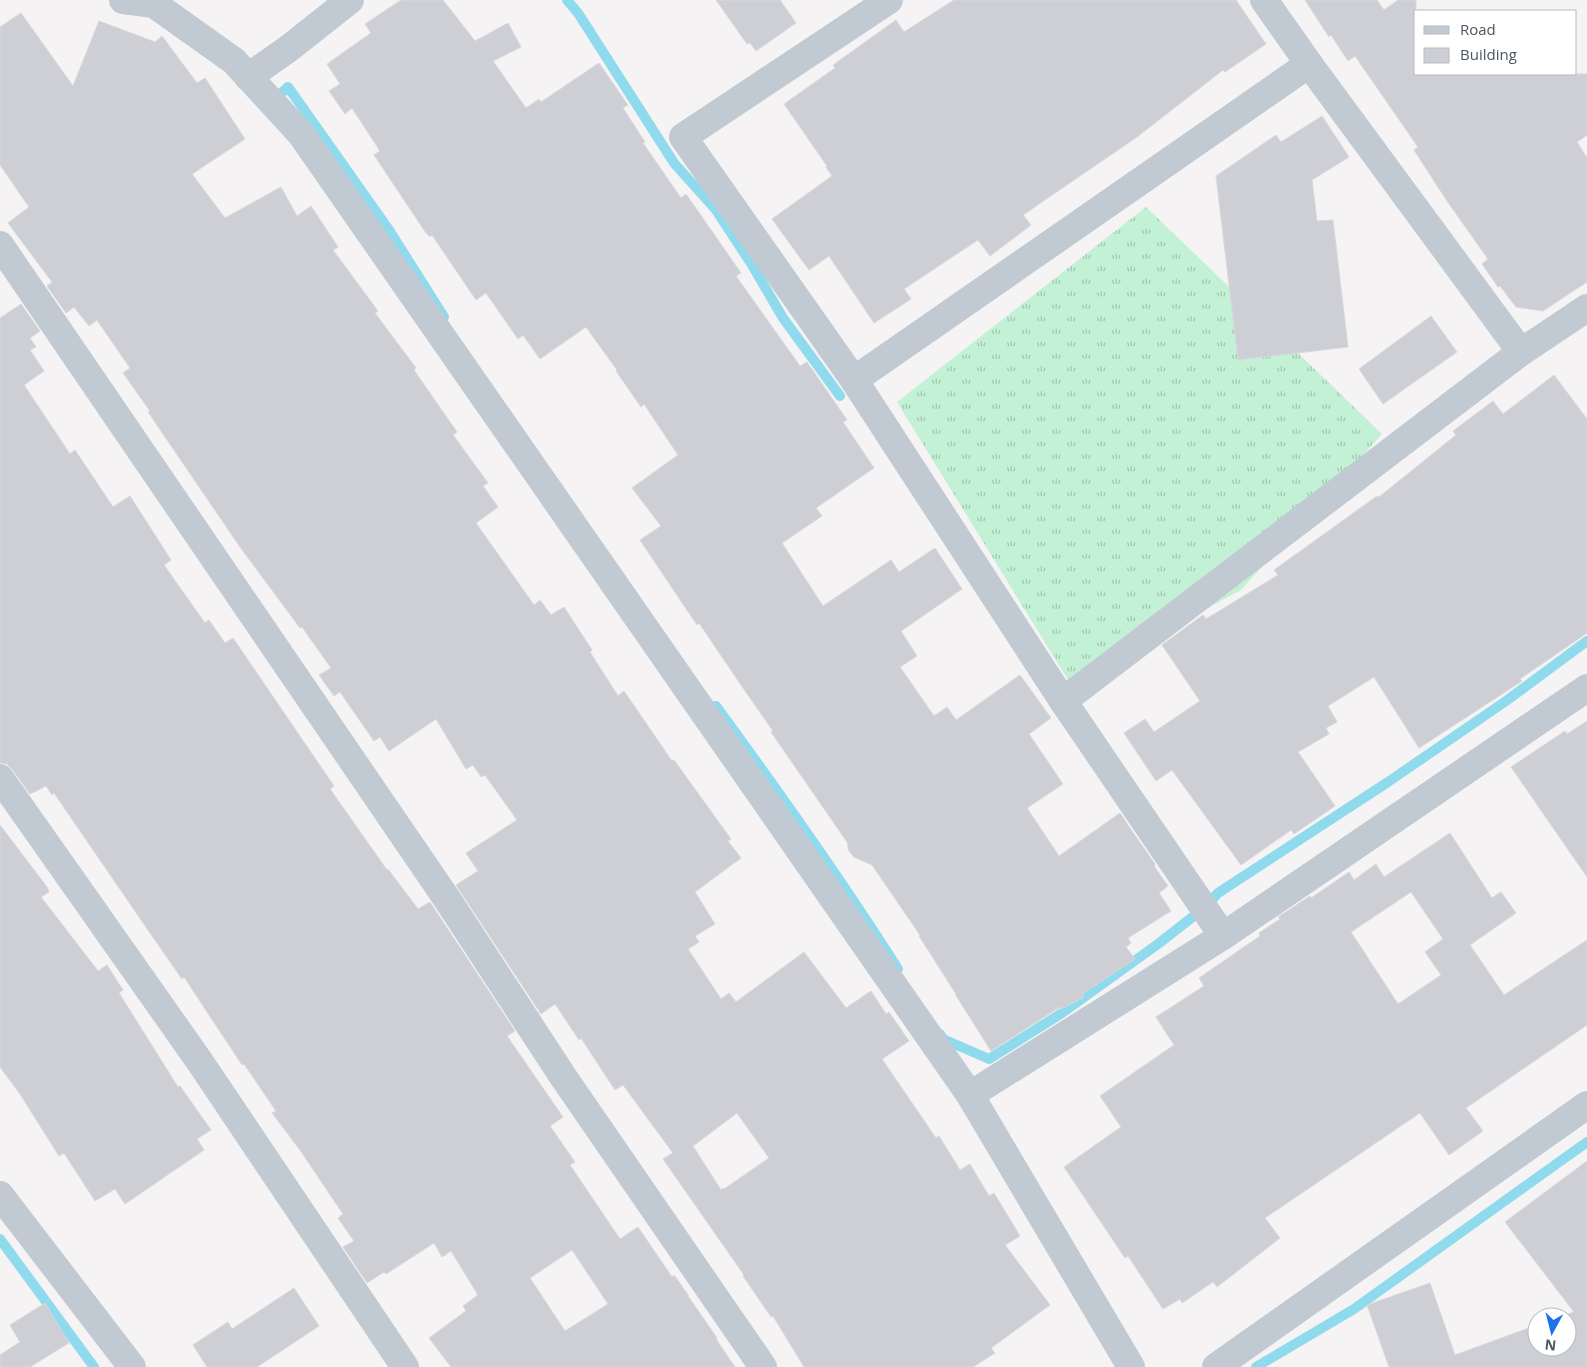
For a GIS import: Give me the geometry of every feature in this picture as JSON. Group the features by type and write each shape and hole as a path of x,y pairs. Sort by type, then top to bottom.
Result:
{"street":[{"path":"123,0 154,4 234,61 301,134 970,1095 1131,1367"},
{"path":"248,77 288,49 350,0"},
{"path":"889,0 683,136 854,380 1063,701 1223,936"},
{"path":"1264,0 1521,352"},
{"path":"854,380 1309,64"},
{"path":"0,245 448,899 564,1078 763,1367"},
{"path":"1063,701 1521,352 1587,308"},
{"path":"970,1095 1223,936 1587,688"},
{"path":"0,778 200,1062 405,1367"},
{"path":"1216,1367 1587,1105"},
{"path":"0,1194 132,1367"}],"green space":[{"path":"1146,207 1382,434 1241,590 1070,683 897,402"}],"building":[{"path":"401,0 443,0 475,41 508,23 521,47 493,61 526,108 539,99 541,102 599,63 628,105 623,108 645,142 643,143 681,198 686,194 741,273 736,276 800,366 807,362 847,420 843,422 874,468 816,508 822,516 782,543 823,606 891,560 899,572 935,548 962,589 901,631 917,656 900,667 934,716 947,707 956,720 1020,675 1051,718 1029,734 1063,784 1027,808 1059,856 1120,813 1155,864 1154,866 1168,886 1159,893 1171,911 1128,938 1131,943 1126,947 1135,959 1082,994 1084,997 1061,1009 1060,1007 991,1051 920,935 872,865 854,857 849,851 847,842 771,732 773,731 699,623 697,625 640,540 661,526 632,488 678,455 644,404 641,407 586,327 540,359 523,335 518,339 486,293 476,300 432,235 430,237 426,233 374,155 380,151 352,108 345,114 329,91 340,84 327,64 371,33 365,24"},
{"path":"716,0 780,0 796,23 756,51 750,43 747,44"},
{"path":"954,0 1236,0 1266,44 1225,72 1223,70 1137,137 1023,215 1031,225 990,256 978,240 904,289 911,299 874,323 829,256 809,270 772,219 832,176 784,104 835,68 833,65 896,20 904,32"},
{"path":"1305,0 1377,0 1384,10 1398,0 1416,0 1416,10 1414,10 1414,75 1587,74 1587,135 1577,142 1587,158 1587,282 1543,311 1516,307 1500,286 1498,287 1482,264 1488,259 1414,150 1418,147 1355,56 1348,61 1331,35 1329,37"},
{"path":"21,13 73,86 99,21 155,42 162,36 197,83 205,78 245,139 192,174 225,218 281,187 297,216 311,206 338,247 333,250 378,311 375,313 416,368 414,370 457,432 453,435 488,483 483,486 498,507 476,523 534,605 540,600 551,615 564,607 592,650 590,652 618,696 624,691 672,761 674,760 731,839 728,841 741,858 695,892 715,924 695,936 699,942 688,949 721,999 729,993 736,1002 804,952 846,1008 871,991 886,1014 889,1012 909,1041 882,1059 936,1138 939,1136 960,1170 970,1164 989,1196 994,1193 1020,1236 1005,1245 1050,1305 991,1348 995,1353 973,1367 804,1367 773,1316 771,1317 663,1159 673,1153 623,1085 615,1090 581,1038 579,1040 555,1004 541,1014 456,885 478,871 466,853 517,820 485,775 481,777 473,765 466,769 436,719 389,751 380,737 374,741 340,692 334,696 319,675 331,668 240,547 148,412 150,411 123,373 130,368 97,320 89,326 74,307 66,313 47,286 52,282 8,223 29,207 0,165 0,27","holes":["737,1113 769,1158 721,1190 693,1146"]},
{"path":"1322,116 1349,157 1312,180 1317,221 1333,220 1348,347 1238,360 1216,176 1276,135 1281,142"},
{"path":"21,304 40,331 30,338 36,347 30,350 44,371 24,385 70,454 75,450 113,507 130,496 171,560 164,565 205,623 209,620 225,643 233,638 334,786 330,789 387,870 418,909 430,902 515,1031 507,1036 563,1117 550,1126 575,1162 570,1165 620,1239 638,1227 672,1277 674,1275 689,1296 735,1367 451,1367 429,1338 466,1311 463,1306 478,1295 451,1251 442,1257 434,1243 386,1274 384,1272 367,1283 343,1247 354,1241 338,1218 343,1214 300,1150 272,1113 276,1111 244,1064 242,1065 184,977 182,979 54,793 52,795 46,786 30,794 12,769 7,764 0,763 0,318","holes":["572,1250 608,1304 565,1331 530,1278"]},
{"path":"1431,316 1457,352 1383,404 1359,369"},
{"path":"1554,375 1587,419 1587,633 1520,679 1522,681 1419,748 1374,677 1328,706 1337,722 1326,728 1329,734 1298,752 1335,806 1294,834 1291,830 1241,865 1172,770 1156,781 1124,733 1145,719 1154,732 1200,701 1162,645 1203,615 1206,619 1278,575 1274,570 1377,496 1379,497 1456,435 1453,431 1493,401 1503,414"},
{"path":"1587,721 1587,877 1511,767 1565,731 1567,734"},
{"path":"0,825 47,887 49,892 41,897 98,971 107,965 123,990 119,993 178,1087 180,1086 211,1130 197,1139 204,1150 125,1204 115,1189 95,1201 64,1153 59,1156 20,1094 0,1067"},
{"path":"1450,833 1492,898 1501,892 1516,913 1470,945 1504,995 1587,940 1587,1025 1466,1108 1483,1131 1449,1155 1420,1113 1265,1218 1280,1238 1217,1287 1213,1282 1182,1303 1180,1299 1163,1309 1128,1256 1125,1258 1064,1167 1121,1127 1100,1096 1174,1045 1156,1017 1204,986 1199,978 1260,936 1259,933 1280,919 1278,917 1310,896 1311,898 1349,872 1354,880 1376,864 1384,877","holes":["1411,892 1443,939 1425,952 1441,975 1398,1004 1351,932"]},
{"path":"1587,1161 1587,1367 1389,1367 1367,1305 1430,1283 1455,1355 1527,1329 1527,1357 1577,1357 1577,1307 1570,1307 1505,1222"},
{"path":"294,1288 319,1326 257,1367 207,1367 193,1345 228,1322 232,1329"},
{"path":"45,1303 69,1343 30,1367 0,1367 0,1355 20,1342 10,1325"}],"waterway":[{"path":"567,0 578,13 674,163 716,210 752,265 783,318 840,396"},
{"path":"273,101 288,87 389,230 444,317"},
{"path":"940,1034 943,1039 989,1059 1062,1013 1158,944 1204,908 1218,893 1388,782 1506,701 1587,641"},
{"path":"716,706 809,836 898,969"},
{"path":"1256,1367 1354,1309 1587,1142"},
{"path":"0,1239 94,1367"}]}
